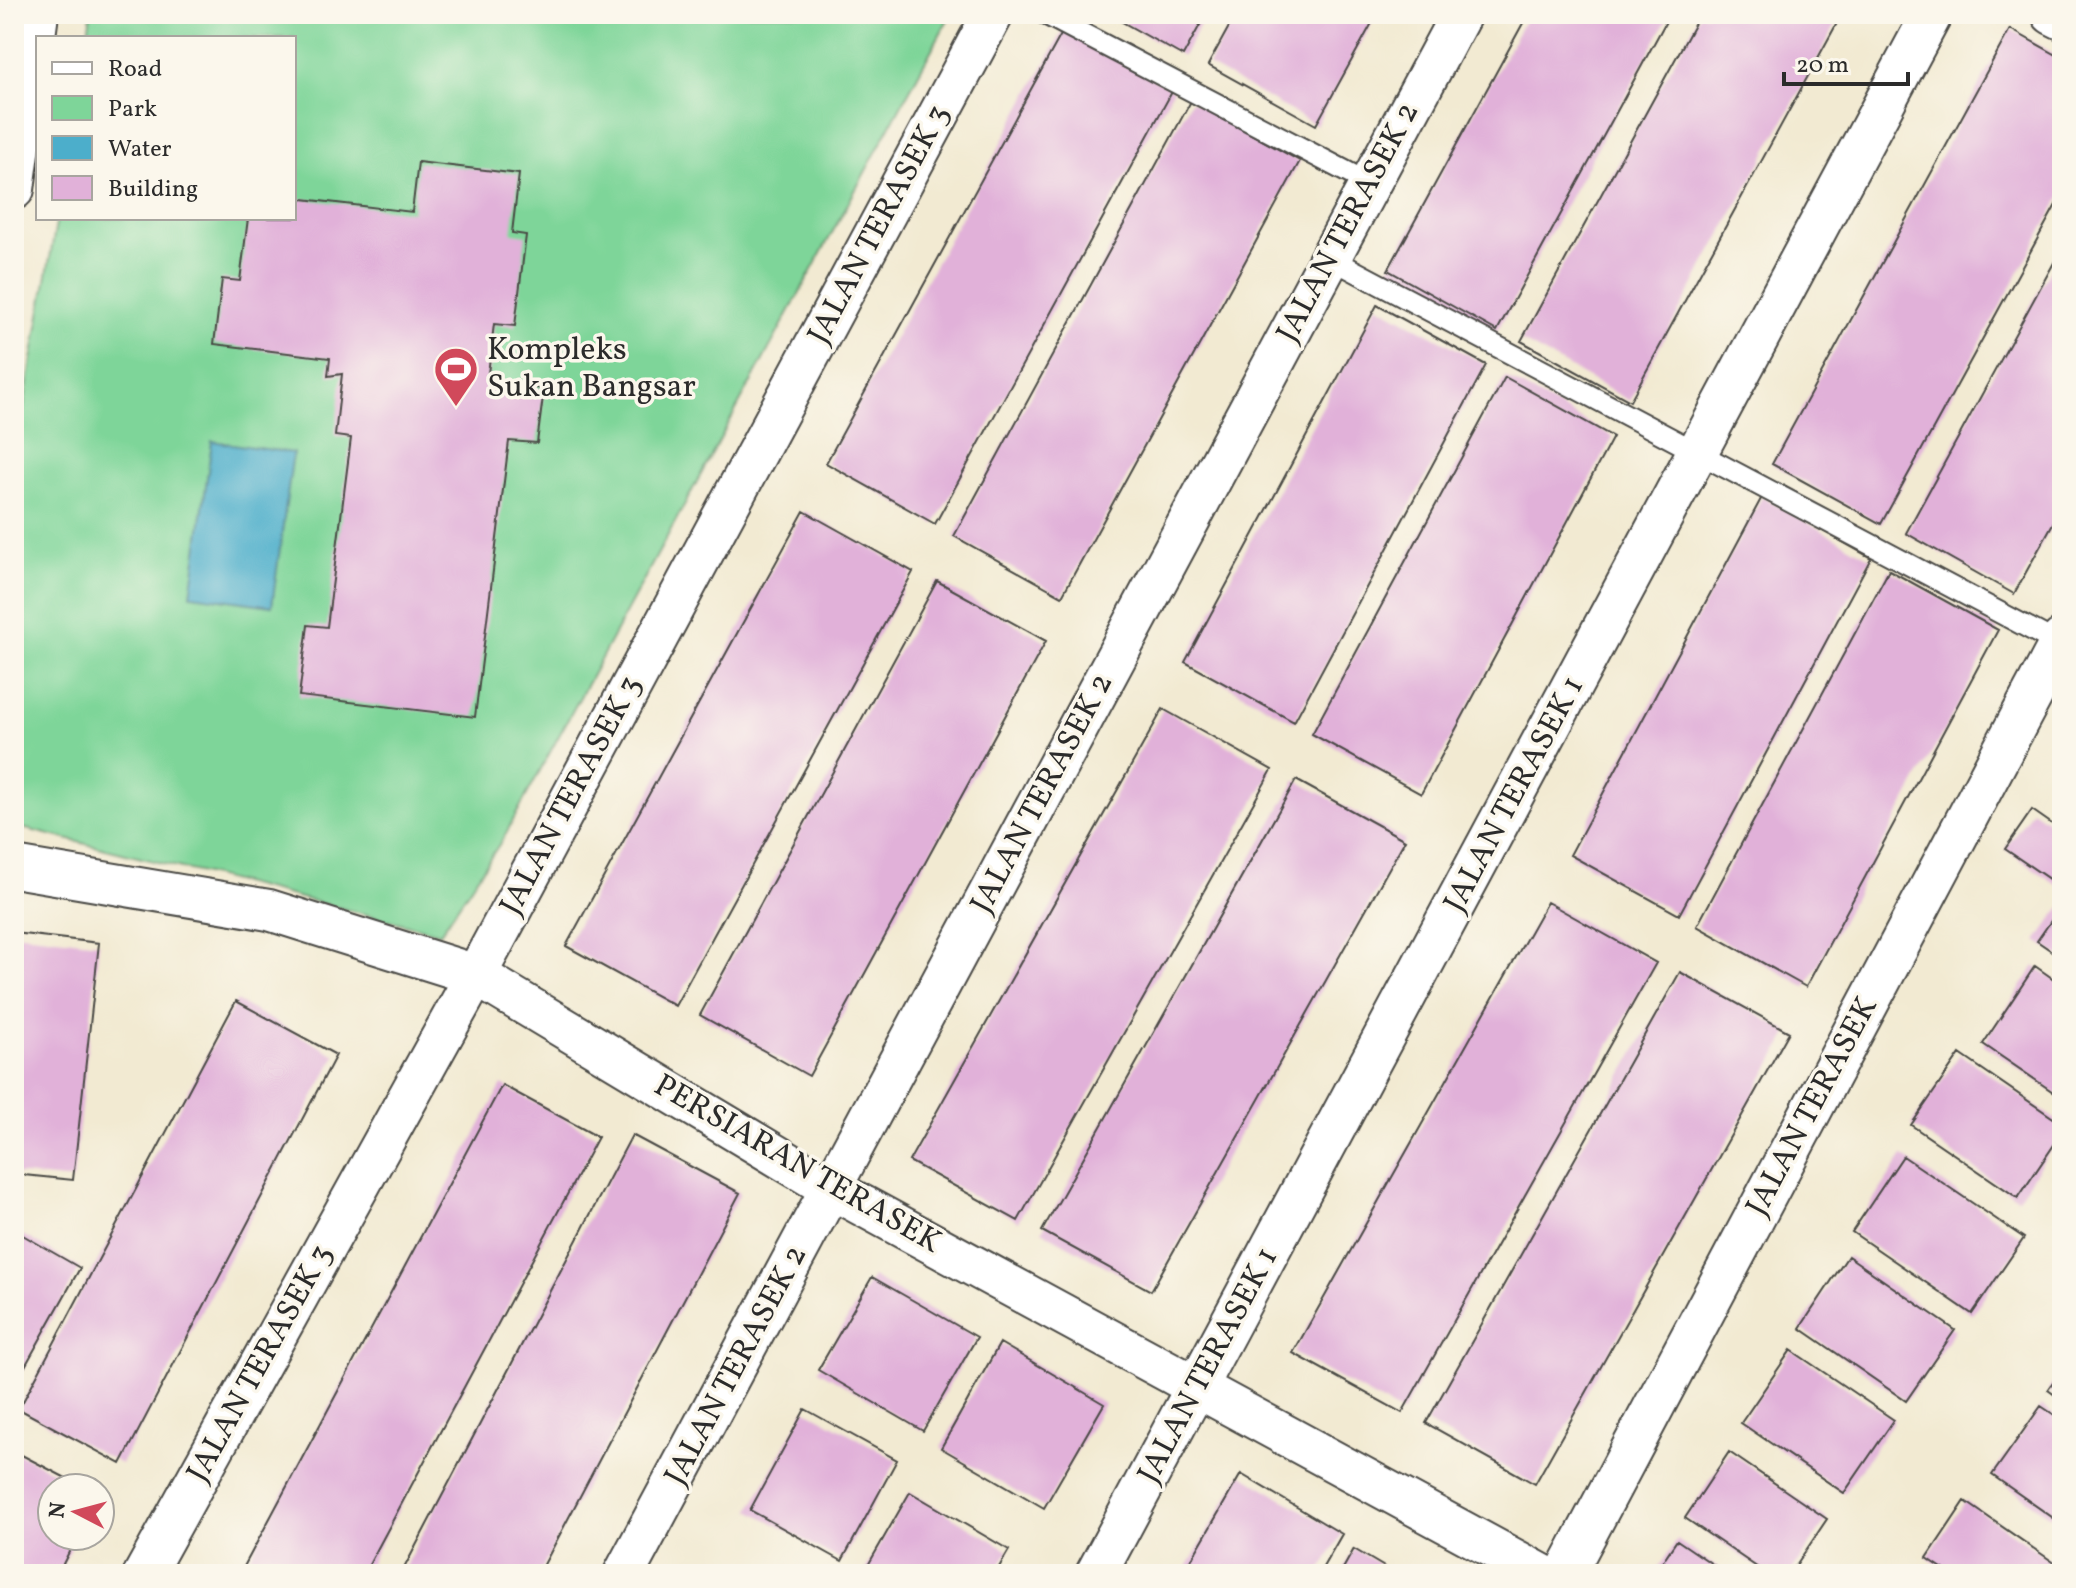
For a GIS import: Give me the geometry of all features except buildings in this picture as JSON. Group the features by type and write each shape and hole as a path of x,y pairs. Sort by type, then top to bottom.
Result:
{"street":[{"path":"14,189 38,14"},
{"name":"JALAN TERASEK 3","path":"144,1574 476,975 993,14"},
{"name":"JALAN TERASEK 2","path":"624,1574 1461,14"},
{"name":"JALAN TERASEK 1","path":"1096,1574 1199,1388 1932,14"},
{"path":"2052,14 2062,19"},
{"name":"JALAN TERASEK","path":"1565,1574 2061,642"},
{"name":"PERSIARAN TERASEK","path":"14,867 269,910 476,975 832,1189 1541,1574"}],"lane":[{"path":"1045,14 1370,184"},
{"path":"1330,258 2061,642"}],"green space":[{"name":"Kompleks Sukan Bangsar","path":"91,14 951,14 504,837 440,933 14,826 14,462 57,220 296,220 296,36 87,36"}],"water":[{"path":"212,441 293,453 272,606 191,595"}],"place":[{"name":"Kompleks Sukan Bangsar","path":"456,408"}]}
